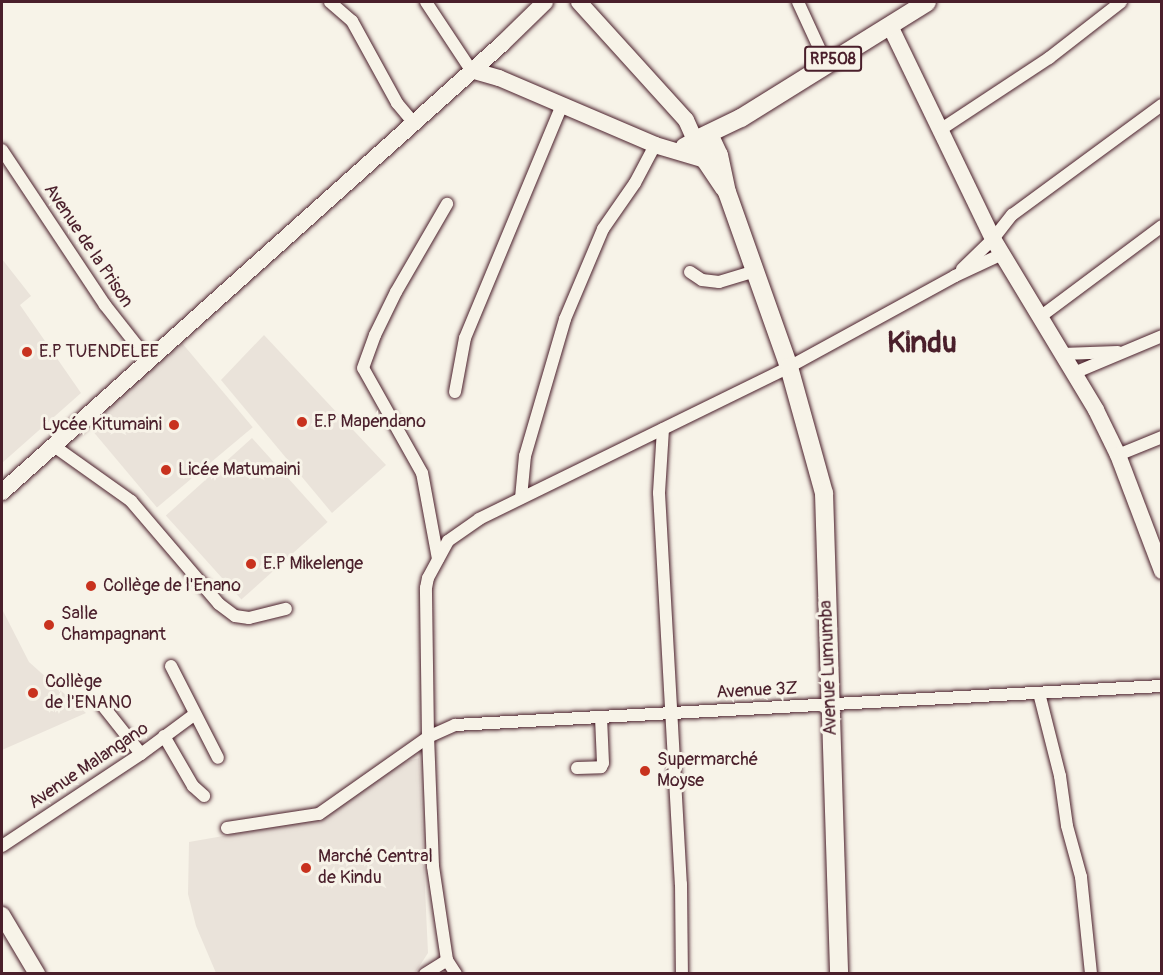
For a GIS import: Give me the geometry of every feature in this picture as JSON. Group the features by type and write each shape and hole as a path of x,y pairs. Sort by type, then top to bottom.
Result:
{"main road":[{"name":"RP508","path":"702,137 741,118 927,2"},
{"name":"RP508","path":"712,157 741,118"},
{"name":"Avenue Lumumba","path":"702,137 727,192 789,367 824,493 839,974"}],"street":[{"path":"330,2 352,21 396,103 414,123"},
{"path":"426,2 471,70 499,78 676,153 712,157"},
{"path":"2,492 414,123 545,2"},
{"path":"579,2 702,137 676,153"},
{"path":"798,2 826,63"},
{"path":"940,130 1049,58 1121,2"},
{"path":"890,26 993,239 1096,410 1118,455 1161,571"},
{"path":"455,392 465,338 562,105"},
{"path":"955,276 993,239 1012,214 1161,105"},
{"path":"521,498 525,456 565,319 603,229 635,183 655,145"},
{"name":"Avenue de la Prison","path":"2,150 105,305 148,361"},
{"path":"438,559 422,473 363,368 375,335 396,292 447,204"},
{"path":"1040,317 1161,226"},
{"path":"456,974 447,960 434,866 426,588 428,578 448,541 479,519 789,367 955,276 1002,254"},
{"path":"690,272 702,280 719,282 755,271"},
{"path":"1074,373 1161,336"},
{"path":"1062,354 1129,351"},
{"path":"663,429 659,493 681,884 682,974"},
{"path":"1118,455 1161,437"},
{"path":"54,446 131,501 219,604 235,616 249,618 286,609"},
{"path":"171,666 218,758"},
{"name":"Avenue 3Z","path":"227,828 324,812 429,737 455,725 1161,686"},
{"path":"1039,693 1060,776 1067,826 1081,877 1091,974"},
{"path":"103,706 141,754"},
{"name":"Avenue Malangano","path":"2,846 141,754 195,714"},
{"path":"577,768 601,768 603,763 601,717"},
{"path":"164,736 193,786 204,796"},
{"path":"2,915 37,974"},
{"path":"425,974 447,960"}],"shaded area":[{"name":"E.P TUENDELEE","path":"2,259 31,296 20,305 81,393 2,463"},
{"name":"E.P Mapendano","path":"264,335 386,465 332,513 221,380"},
{"name":"Licée Matumaini","path":"182,343 253,427 157,508 86,423"},
{"name":"E.P Mikelenge","path":"252,438 328,522 241,600 166,516"},
{"name":"Collège de l'ENANO","path":"2,609 29,662 86,713 2,750"},
{"name":"Marché Central de Kindu","path":"419,758 428,953 415,973 216,973 196,926 188,894 189,842 319,819 401,763"}],"place":[{"name":"E.P TUENDELEE","path":"27,352"},
{"name":"E.P Mapendano","path":"302,422"},
{"name":"Lycée Kitumaini","path":"174,425"},
{"name":"Licée Matumaini","path":"166,470"},
{"name":"E.P Mikelenge","path":"251,564"},
{"name":"Collège de l'Enano","path":"91,586"},
{"name":"Salle Champagnant","path":"49,625"},
{"name":"Collège de l'ENANO","path":"33,693"},
{"name":"Supermarché Moyse","path":"645,771"},
{"name":"Marché Central de Kindu","path":"306,868"}],"district":[{"name":"Kindu","path":"922,343"}]}
